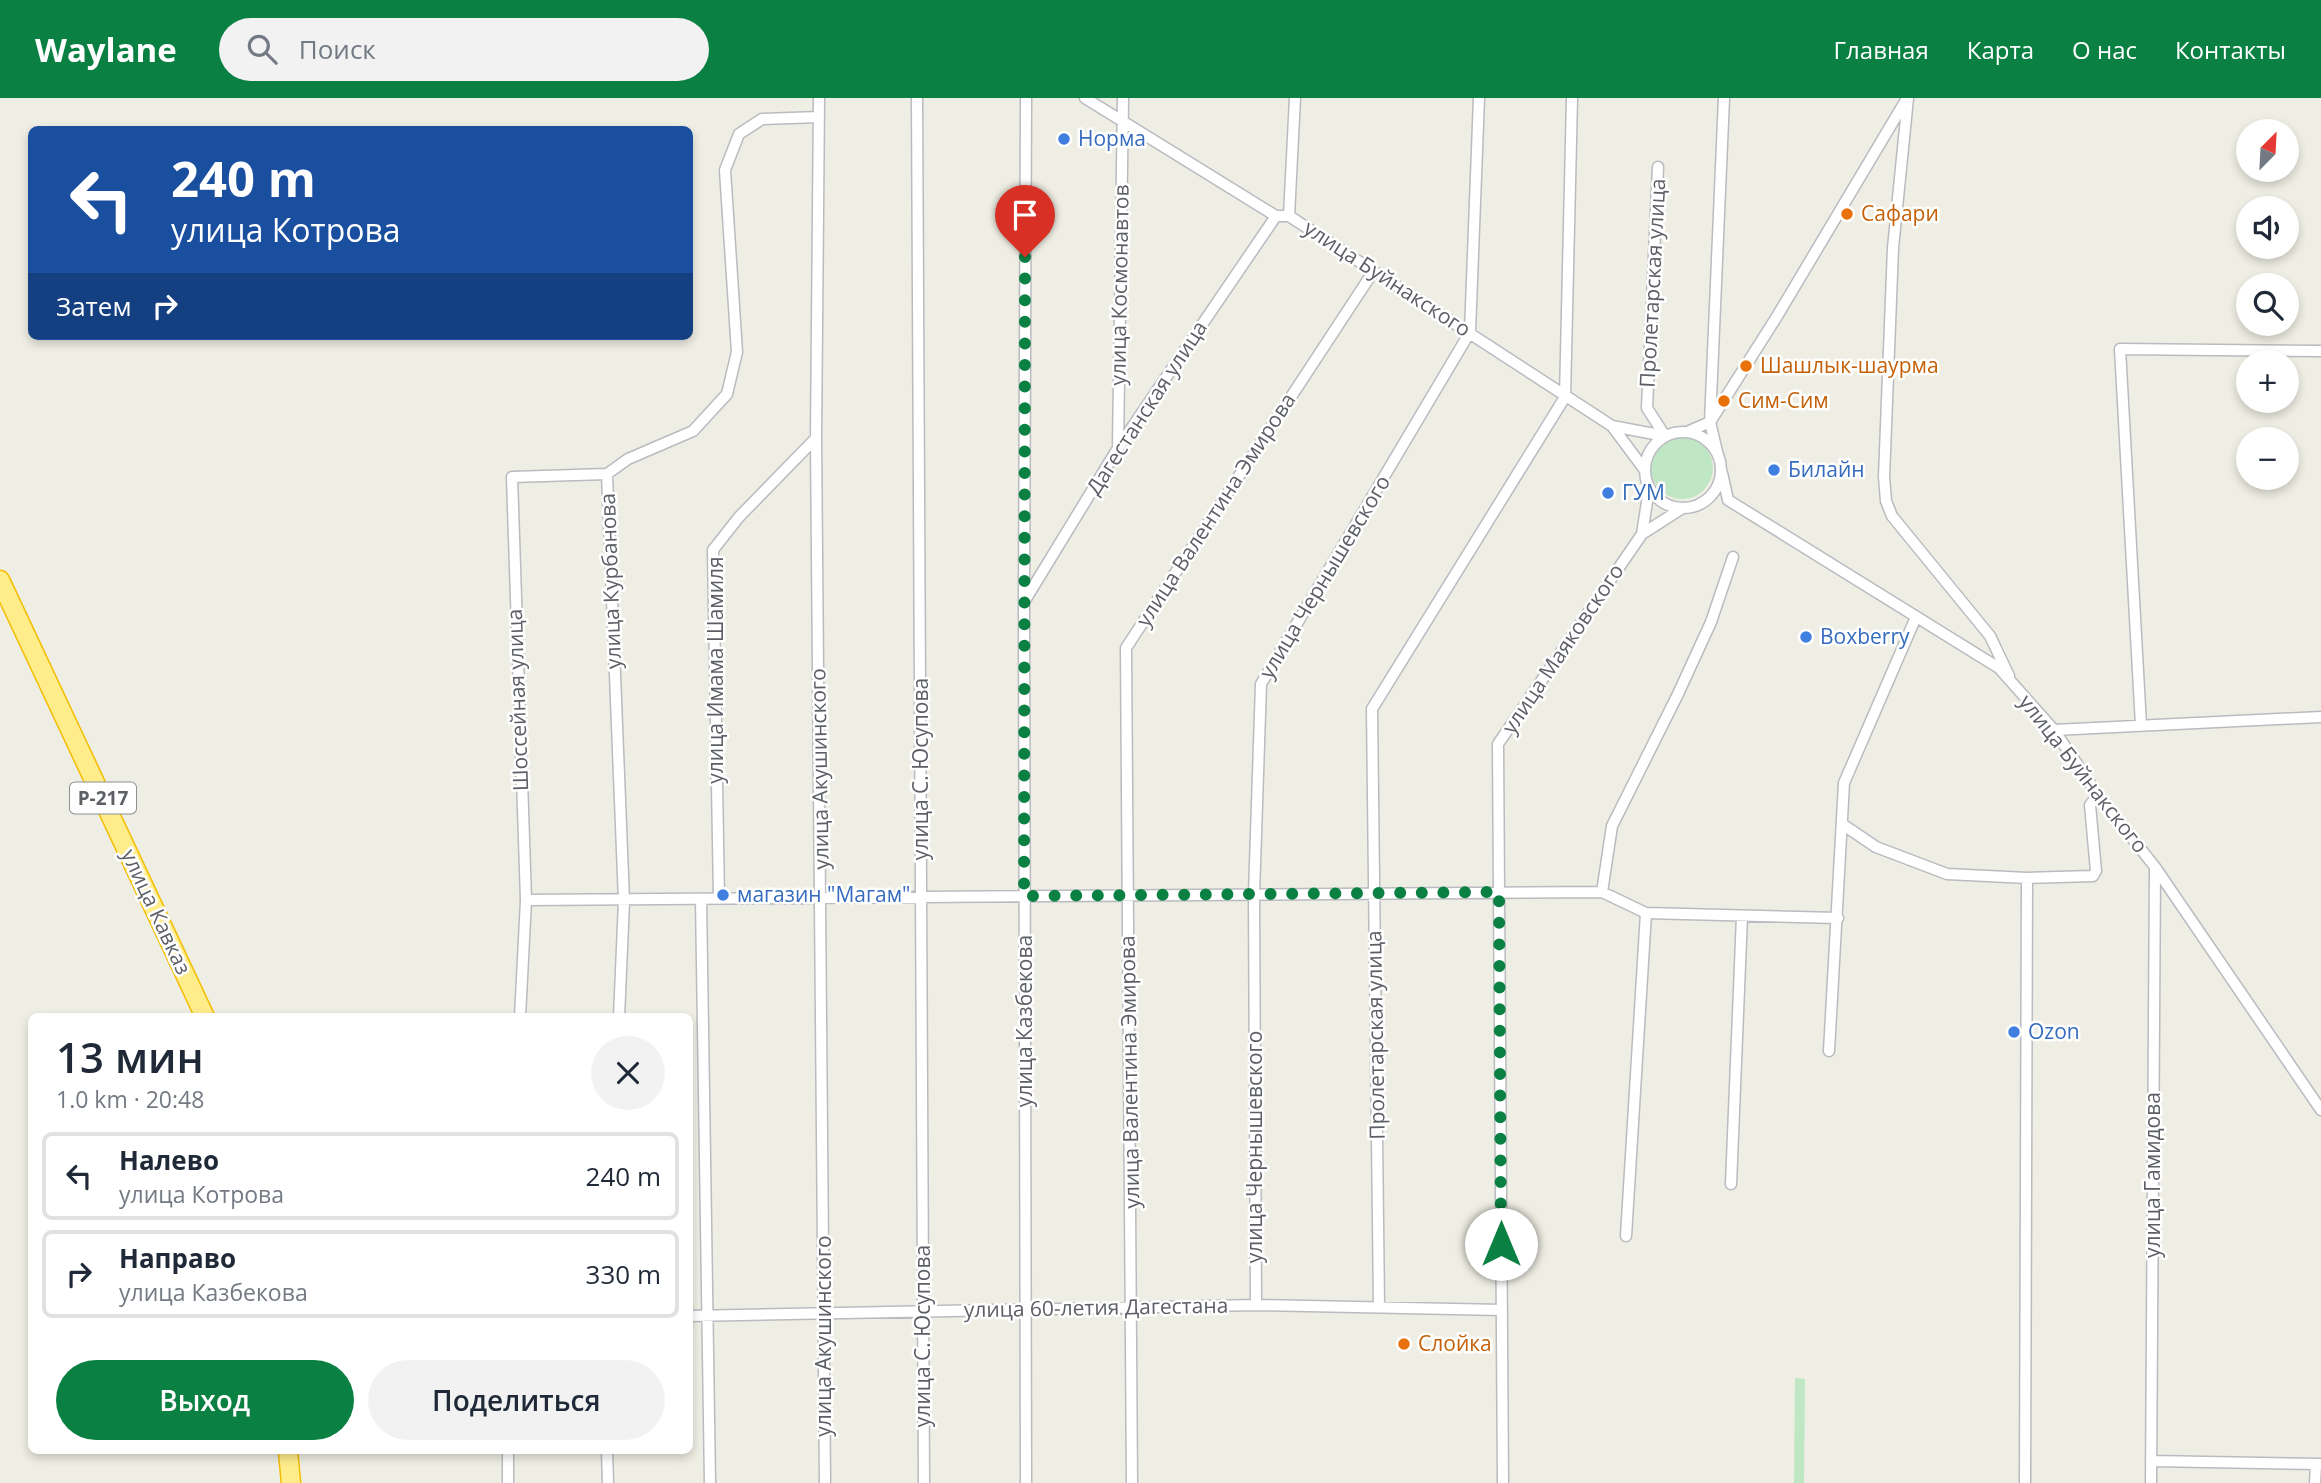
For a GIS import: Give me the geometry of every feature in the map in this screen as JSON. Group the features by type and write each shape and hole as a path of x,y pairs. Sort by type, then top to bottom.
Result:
{"highway":[{"name":"улица Кавказ","path":"0,580 203,1013"},
{"path":"288,1454 291,1483"}],"street":[{"name":"улица Акушинского","path":"819,98 816,438 825,1483"},
{"name":"улица С. Юсупова","path":"917,98 924,1483"},
{"name":"улица Казбекова","path":"1026,98 1026,1483"},
{"name":"улица Буйнакского","path":"1085,98 1276,216 1289,216 1612,426"},
{"name":"улица Космонавтов","path":"1118,449 1123,98"},
{"path":"1289,216 1295,98"},
{"path":"1471,332 1479,98"},
{"path":"1564,397 1572,98"},
{"path":"1704,502 1728,500 1710,422 1724,98"},
{"path":"1687,432 1710,422 1776,318 1907,98"},
{"path":"1907,98 1893,248 1884,477 1886,501 1892,516 1990,636 2012,683"},
{"name":"улица Курбанова","path":"619,1013 624,901 607,474 628,459 693,431 727,394 737,352 725,170 739,134 762,119 819,117"},
{"name":"Пролетарская улица","path":"1658,167 1647,408 1665,436"},
{"name":"Дагестанская улица","path":"1024,603 1118,449 1276,216"},
{"name":"улица Валентина Эмирова","path":"1132,1483 1126,648 1373,272"},
{"name":"улица Чернышевского","path":"1256,1305 1254,894 1261,684 1471,332"},
{"path":"2141,725 2120,349 2321,351"},
{"name":"Пролетарская улица","path":"1379,1307 1373,709 1564,397"},
{"path":"1612,426 1665,436"},
{"path":"1612,426 1644,469 1649,489 1642,534"},
{"path":"1644,469 1648,453 1657,441 1676,432 1700,436 1711,444 1718,456"},
{"name":"улица Имама Шамиля","path":"719,898 713,550 739,517 816,438"},
{"path":"1649,489 1657,499 1670,507 1693,508 1714,493 1720,481 1721,468"},
{"name":"Шоссейная улица","path":"520,1013 526,900 512,477 607,474"},
{"name":"улица Буйнакского","path":"1728,500 1999,668 2053,730 2098,795 2155,867 2321,1110"},
{"path":"1642,534 1681,509"},
{"name":"улица Маяковского","path":"1503,1483 1498,744 1642,534"},
{"path":"1602,892 1612,825 1711,622 1734,556"},
{"path":"1829,1051 1844,783 1916,617"},
{"path":"2053,730 2321,717"},
{"path":"1842,824 1876,847 1947,874 2027,878 2095,875 2090,805 2098,795"},
{"name":"улица Гамидова","path":"2151,1483 2155,867"},
{"path":"2025,1483 2027,878"},
{"path":"526,900 1602,892 1646,913 1838,918"},
{"path":"701,899 709,1483"},
{"path":"1626,1236 1646,913"},
{"path":"1731,1184 1742,916"},
{"name":"улица 60-летия Дагестана","path":"693,1316 1256,1305 1502,1310"},
{"path":"508,1454 508,1483"},
{"path":"607,1454 608,1483"},
{"path":"2152,1461 2318,1464 2315,1483"}],"green space":[{"path":"1682,437 1704,446 1713,468 1704,490 1682,499 1660,490 1651,468 1660,446"},
{"path":"1795,1378 1805,1379 1804,1483 1794,1483"}],"place":[{"name":"Норма","path":"1064,139"},
{"name":"Сафари","path":"1847,214"},
{"name":"Шашлык-шаурма","path":"1746,366"},
{"name":"Сим-Сим","path":"1724,401"},
{"name":"Билайн","path":"1774,470"},
{"name":"ГУМ","path":"1608,493"},
{"name":"Boxberry","path":"1806,637"},
{"name":"магазин \"Магам\"","path":"723,895"},
{"name":"Ozon","path":"2014,1032"},
{"name":"Слойка","path":"1404,1344"}],"route":[{"path":"1025,257 1024,896 1499,892 1501,1244"}]}
